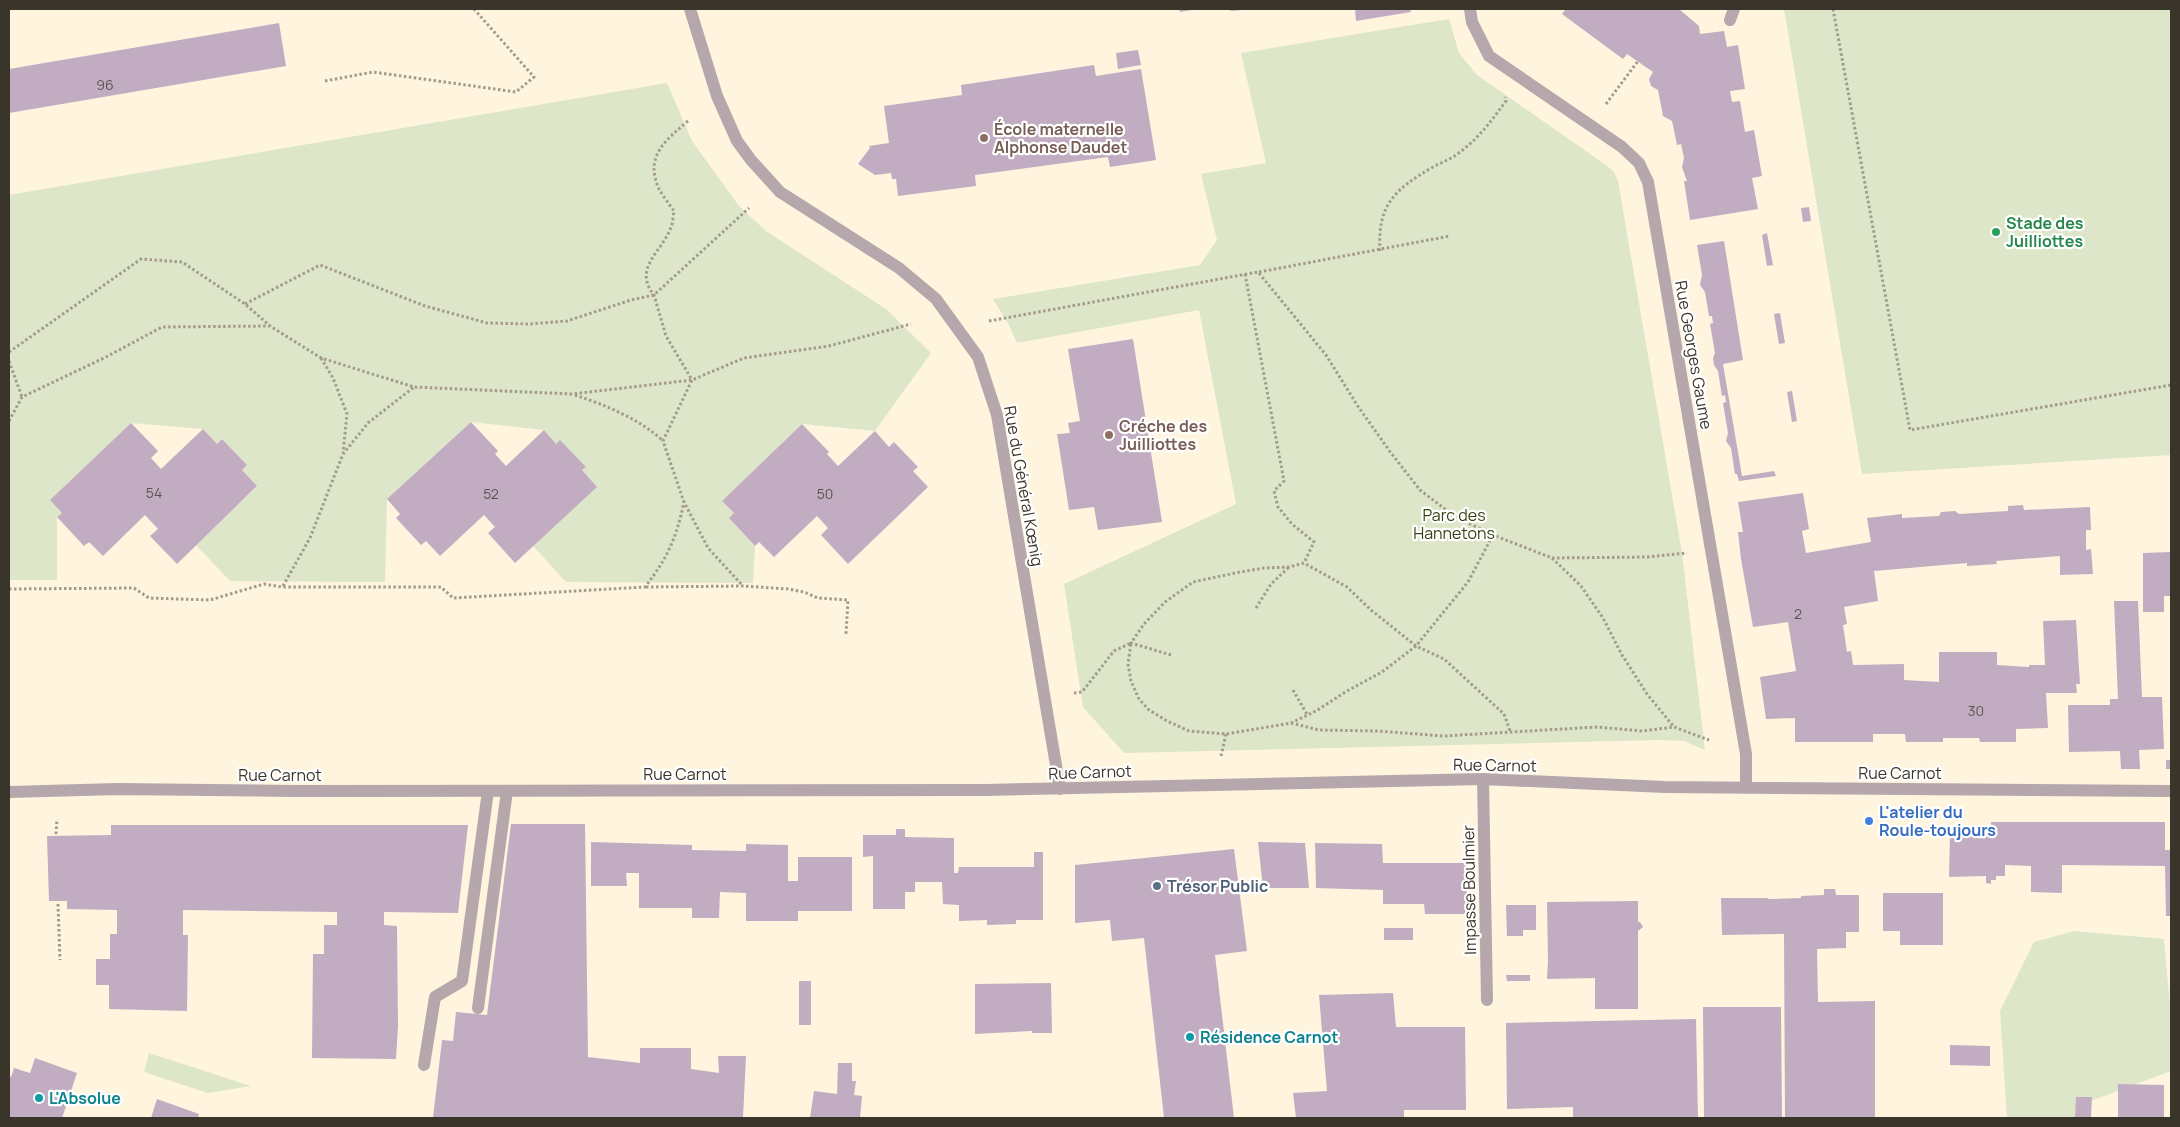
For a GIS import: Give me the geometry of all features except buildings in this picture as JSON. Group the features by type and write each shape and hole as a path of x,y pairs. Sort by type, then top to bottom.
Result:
{"street":[{"name":"Rue du Général Kœnig","path":"690,9 717,96 737,141 751,160 780,192 899,268 936,299 978,357 997,415 1060,789"},
{"name":"Rue Georges Gaume","path":"1470,9 1472,22 1489,56 1622,147 1639,163 1648,182 1746,754 1746,788"},
{"name":"Rue Carnot","path":"9,792 117,789 507,791 1060,789 1484,780 1665,787 2171,791"},
{"name":"Impasse Boulmier","path":"1484,780 1487,1000"},
{"path":"424,1065 435,997 462,982 488,791"},
{"path":"478,1008 507,791"}],"path":[{"path":"325,81 373,72 516,92 534,77 474,9"},
{"path":"1833,9 1910,430 2171,385"},
{"path":"1606,104 1638,62"},
{"path":"1380,251 1378,232 1383,212 1402,186 1458,154 1483,131 1506,101 1504,91"},
{"path":"688,120 666,140 656,153 654,166 659,189 674,211 671,228 652,258 645,277 649,290 654,295 666,336 692,380"},
{"path":"245,304 320,266 425,306 487,323 529,324 567,321 631,300 654,295 749,208"},
{"path":"990,321 1380,251 1450,236"},
{"path":"9,352 141,259 182,262 245,304 270,326 321,358 414,387 572,394 692,380 744,358 830,346 911,324"},
{"path":"1258,272 1326,355 1363,413 1420,490 1454,516 1493,535 1552,558 1602,559 1670,556 1710,549"},
{"path":"1245,274 1284,481 1274,491 1278,507 1292,524 1314,542 1304,563"},
{"path":"9,421 22,397 106,357 162,327 270,326"},
{"path":"282,587 310,538 343,454 347,414 334,378 321,358"},
{"path":"9,361 22,397"},
{"path":"663,440 692,380"},
{"path":"343,454 368,423 414,387"},
{"path":"572,394 614,411 654,432 663,440 684,502 708,548 743,586"},
{"path":"645,587 666,560 679,527 684,502"},
{"path":"1493,535 1468,582 1416,646 1382,672 1346,691 1308,716 1291,723 1226,734 1189,730 1167,721 1149,710 1139,699 1131,681 1128,664 1131,643 1144,624 1158,609 1193,582 1264,568 1289,567 1304,563 1348,587 1371,610 1416,646 1444,659 1504,714 1510,731"},
{"path":"1552,558 1581,586 1603,618 1622,655 1647,694 1674,727"},
{"path":"1256,608 1271,584 1289,567"},
{"path":"9,589 134,588 149,598 210,600 264,584 282,587 441,588 453,598 645,587 743,586 788,589 804,592 818,598 848,600 846,634"},
{"path":"1074,693 1082,692 1114,651 1131,643 1171,656"},
{"path":"1293,690 1308,716"},
{"path":"1291,723 1319,730 1378,731 1443,736 1597,727 1642,731 1674,727 1710,740"},
{"path":"1221,756 1226,734"},
{"path":"56,834 57,819"},
{"path":"58,904 60,960"}],"green space":[{"name":"Stade des Juilliottes","path":"1784,9 2171,9 2171,455 1862,474"},
{"name":"Parc des Hannetons","path":"1449,19 1459,53 1477,75 1606,165 1614,172 1618,181 1682,553 1705,750 1684,741 1661,740 1124,753 1083,707 1064,584 1236,504 1199,310 1017,343 1009,325 993,299 1200,265 1217,240 1201,174 1266,163 1241,53"},
{"path":"667,83 692,141 739,206 766,231 886,309 931,353 875,431 802,424 722,501 734,513 729,518 755,546 753,583 566,582 533,546 585,467 556,444 544,430 471,422 387,499 385,582 230,581 196,545 257,487 242,470 247,465 222,439 217,444 203,429 131,423 50,500 62,513 57,517 57,580 9,580 9,195"},
{"path":"2074,931 2164,939 2171,1018 2171,1071 2080,1105 2080,1118 2007,1118 2000,1011 2034,942"},
{"path":"149,1053 251,1086 208,1093 144,1072"}],"place":[{"name":"École maternelle Alphonse Daudet","path":"984,138"},
{"name":"Stade des Juilliottes","path":"1996,232"},
{"name":"Créche des Juilliottes","path":"1109,435"},
{"name":"L'atelier du Roule-toujours","path":"1869,821"},
{"name":"Trésor Public","path":"1157,886"},
{"name":"Résidence Carnot","path":"1190,1037"},
{"name":"L'Absolue","path":"39,1098"}]}
